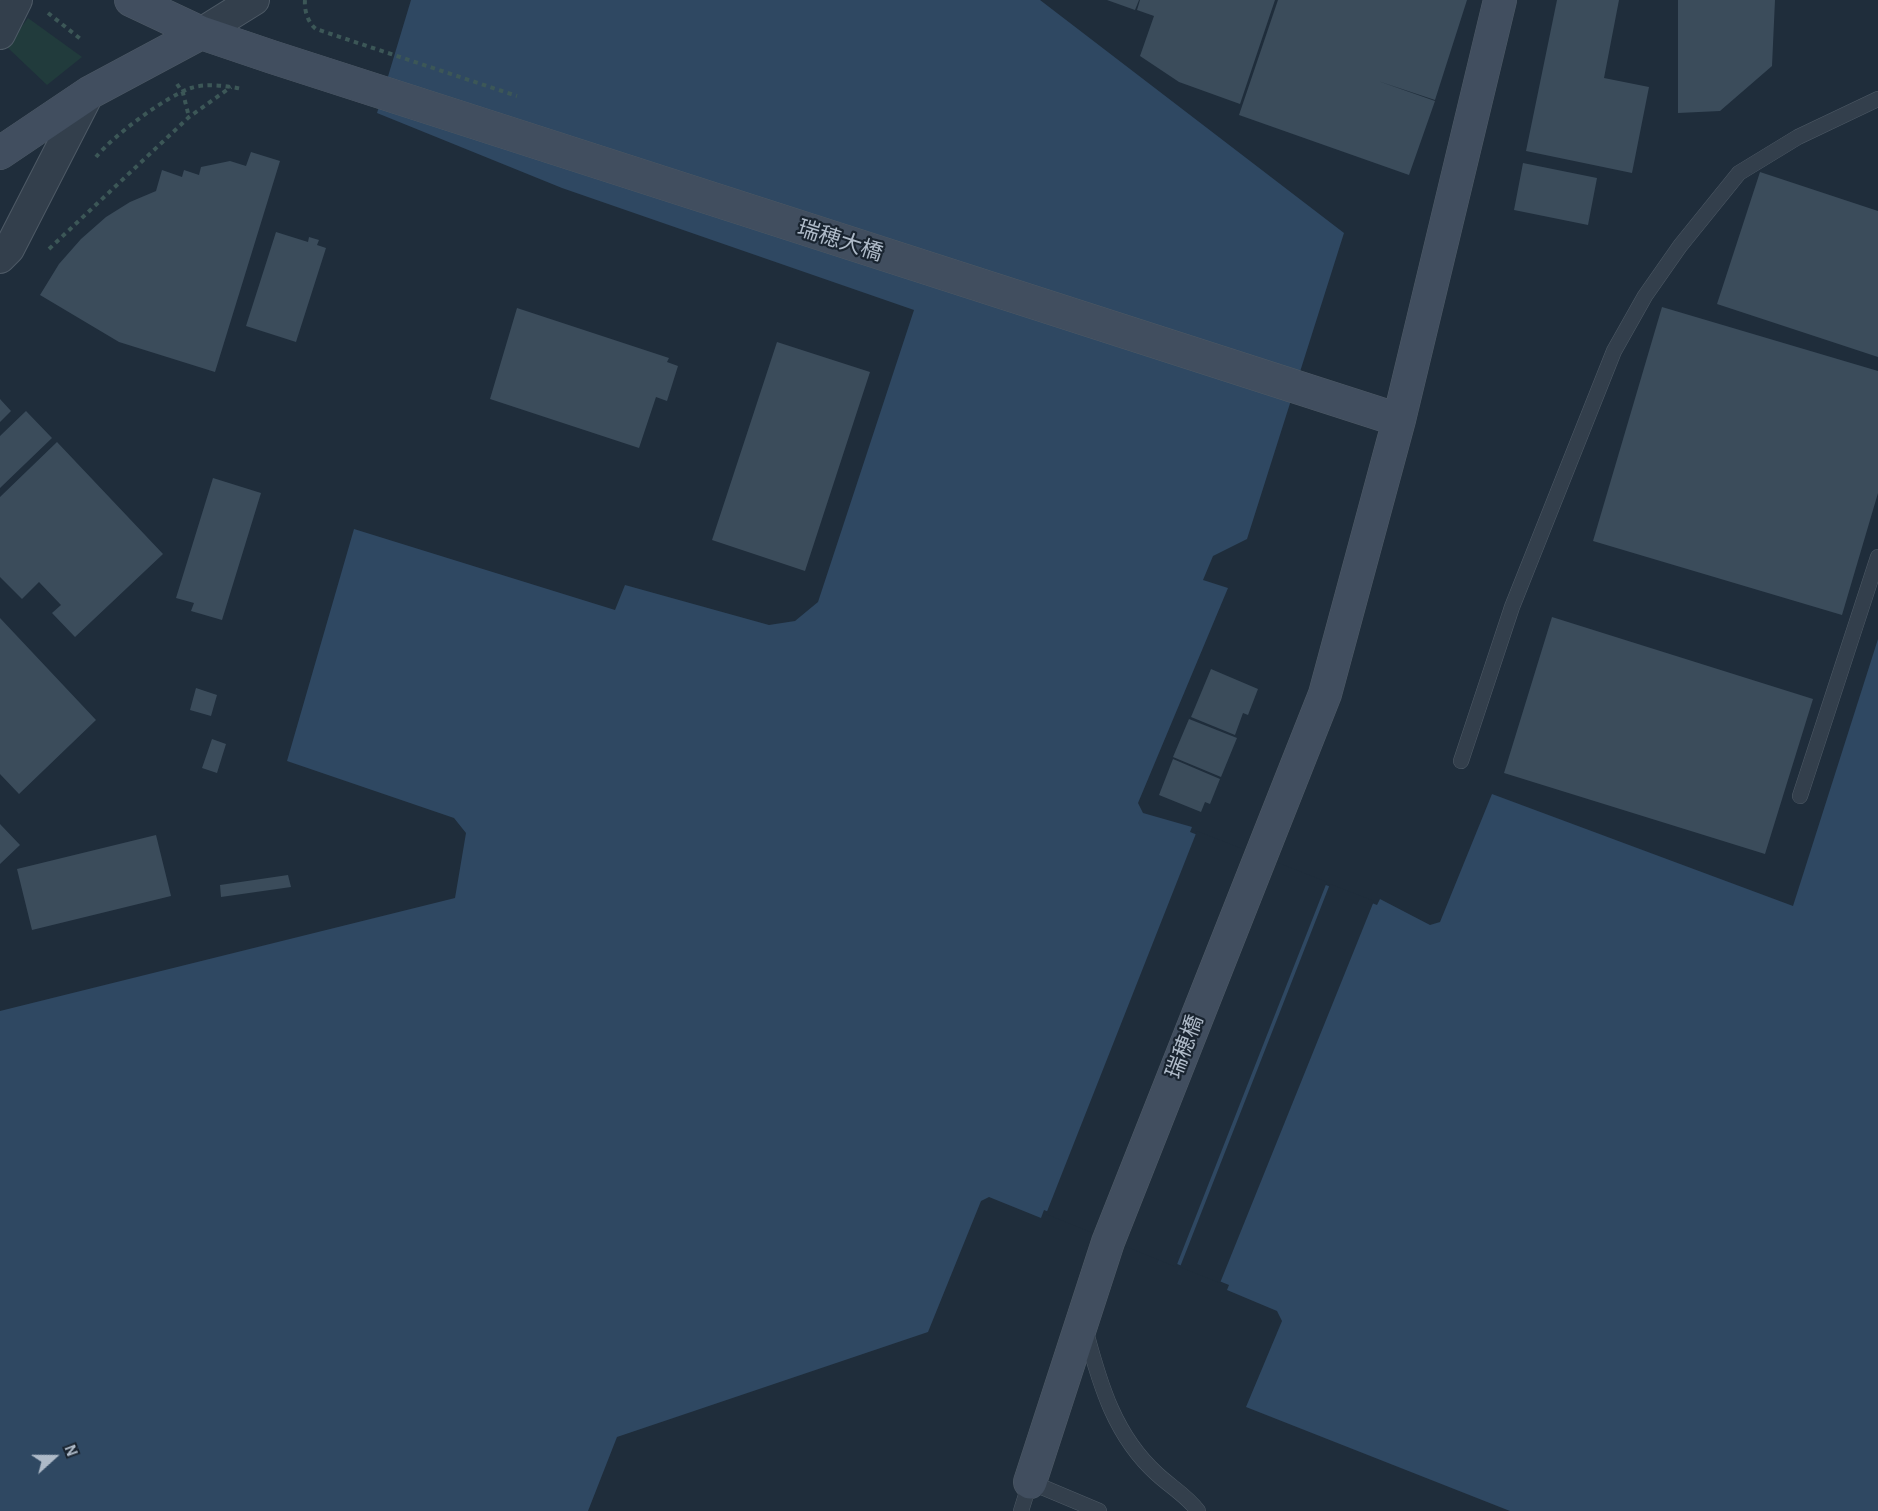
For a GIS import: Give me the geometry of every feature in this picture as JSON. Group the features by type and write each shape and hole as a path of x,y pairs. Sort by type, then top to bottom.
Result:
{"street":[{"name":"瑞穂大橋","path":"131,0 201,33 369,89 1399,420"},
{"path":"0,153 89,93 201,33 254,0"},
{"name":"瑞穂橋","path":"1026,1497 1108,1242 1325,694 1399,420 1500,0"},
{"path":"0,34 30,5"},
{"path":"0,258 9,249 89,93"}],"lane":[{"path":"1461,761 1516,596 1614,351 1646,296 1680,246 1739,173 1798,137 1878,99"},
{"path":"1800,796 1878,557"},
{"path":"1083,1321 1101,1389 1125,1438 1157,1474 1189,1499 1198,1511"},
{"path":"1026,1497 1099,1511"}],"path":[{"path":"30,5 82,41"},
{"path":"171,75 183,93 189,117"},
{"path":"43,254 189,117 231,87"},
{"path":"90,165 104,147 142,117 192,88 242,88"}],"green space":[{"path":"28,18 82,57 47,85 7,47"}],"water":[{"path":"411,0 1040,0 1344,233 1247,539 1213,556 1203,580 1228,588 1138,803 1143,813 1192,827 1190,832 1377,905 1380,899 1430,925 1440,922 1492,794 1793,906 1878,639 1878,1511 1510,1511 1246,1407 1282,1321 1277,1311 1227,1290 1229,1285 1044,1210 1041,1218 989,1197 981,1201 928,1332 617,1437 588,1511 0,1511 0,1011 455,898 466,833 454,818 287,761 354,529 615,610 625,585 769,625 795,621 818,602 914,310 562,188 377,113"}],"pier":[{"path":"1197,831 1327,882 1176,1267 1046,1214"},
{"path":"1330,884 1374,901 1220,1283 1180,1267"}],"building":[{"path":"1107,0 1139,0 1135,10"},
{"path":"1140,0 1275,0 1240,104 1179,82 1140,56 1154,16 1137,10"},
{"path":"1278,0 1467,0 1435,100 1378,81 1435,101 1409,175 1239,115"},
{"path":"1557,0 1619,0 1604,78 1649,87 1632,173 1526,151"},
{"path":"1678,0 1775,0 1772,66 1720,111 1678,113"},
{"path":"251,152 280,161 215,372 119,342 40,295 59,264 81,239 106,217 130,202 156,191 162,170 182,177 184,170 199,175 201,167 230,161 246,166"},
{"path":"1523,163 1597,178 1588,225 1514,210"},
{"path":"1760,172 1878,211 1878,357 1717,304"},
{"path":"276,232 308,242 309,237 319,240 317,245 326,248 296,342 246,326"},
{"path":"1662,307 1878,371 1878,493 1842,615 1593,541"},
{"path":"517,308 669,358 667,362 678,366 667,401 656,397 639,448 490,399"},
{"path":"777,342 870,372 805,571 712,540"},
{"path":"0,399 11,411 0,422"},
{"path":"26,411 52,438 0,488 0,436"},
{"path":"57,442 163,554 75,637 52,613 61,605 39,582 22,599 0,577 0,497"},
{"path":"213,478 261,493 222,620 191,611 194,603 176,598"},
{"path":"1552,617 1813,699 1765,854 1504,773"},
{"path":"0,618 96,720 19,794 0,774"},
{"path":"1211,669 1258,689 1248,715 1243,713 1235,735 1191,717"},
{"path":"196,688 217,695 211,716 190,710"},
{"path":"1189,719 1237,738 1221,777 1173,757"},
{"path":"212,739 226,744 217,773 202,768"},
{"path":"1173,759 1220,779 1210,804 1205,802 1201,812 1159,795"},
{"path":"0,824 20,845 0,864"},
{"path":"156,835 171,896 32,930 17,869"},
{"path":"288,875 291,887 221,897 220,885"}]}
